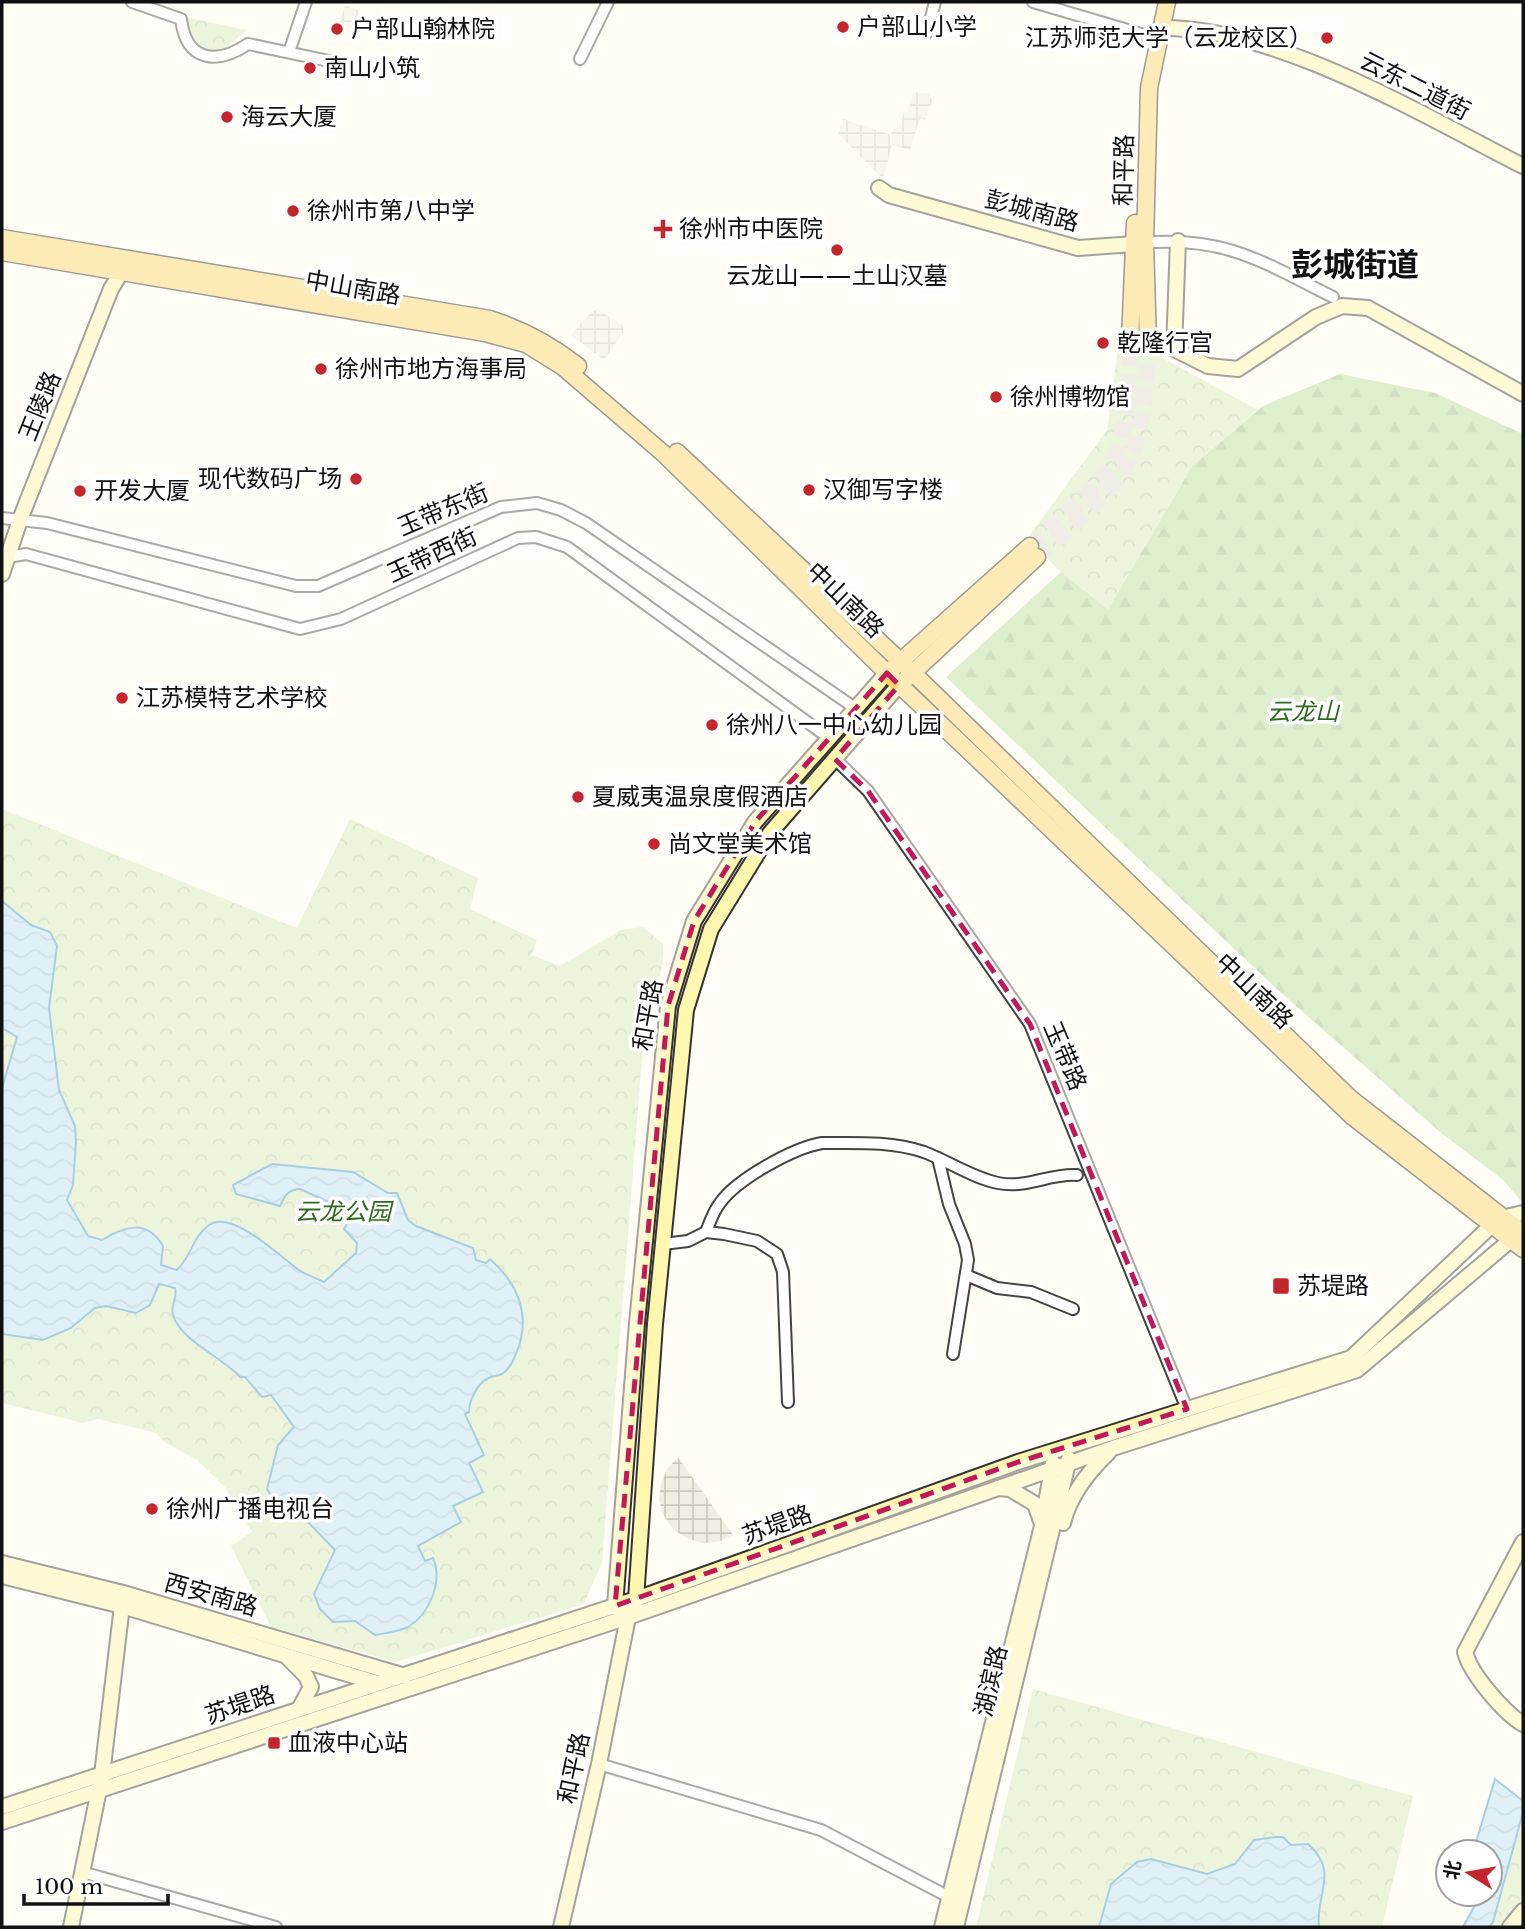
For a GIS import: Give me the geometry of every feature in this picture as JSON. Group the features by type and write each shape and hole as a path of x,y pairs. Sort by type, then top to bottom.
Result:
{"main road":[{"name":"和平路","path":"1130,340 1140,244 1156,2"},
{"name":"和平路","path":"1154,32 1167,2"},
{"name":"云东二道街","path":"1154,32 1186,28 1243,40 1340,73 1523,166"},
{"name":"彭城南路","path":"879,188 889,195 1078,248 1140,244"},
{"name":"中山南路","path":"2,238 126,265 485,333 526,344 563,366 664,454 899,685 1353,1117 1499,1220"},
{"path":"1178,241 1174,349 1208,366 1238,369 1316,317 1342,306 1368,308 1523,394"},
{"name":"和平路","path":"1140,244 1148,342"},
{"name":"中山南路","path":"2,252 126,265 490,319 523,330 553,345 671,446 907,667 1350,1098 1520,1237"},
{"name":"王陵路","path":"2,575 19,523 111,289 126,265"},
{"name":"和平路","path":"561,1927 599,1764 628,1617 636,1599 663,1244 686,1010 711,929 770,833 899,685 907,667 1033,551"},
{"name":"和平路","path":"615,1606 637,1323 668,1006 694,922 755,822 887,673 907,667"},
{"path":"1499,1220 1523,1213"},
{"name":"苏堤路","path":"1223,1406 1351,1358 1499,1220"},
{"name":"苏堤路","path":"2,1807 636,1599 1055,1451 1357,1370 1520,1237"},
{"name":"苏堤路","path":"2,1822 98,1793 628,1617 1113,1448 1195,1412"},
{"name":"湖滨路","path":"956,1927 1071,1446"},
{"path":"1039,1578 1056,1548 1068,1504 1090,1470 1113,1448"},
{"name":"湖滨路","path":"942,1927 1042,1526 1055,1451"},
{"path":"998,1488 1010,1489 1035,1504 1042,1526"},
{"path":"1523,1542 1465,1652 1469,1664 1509,1715 1523,1724"},
{"name":"西安南路","path":"2,1563 404,1692"},
{"name":"西安南路","path":"2,1576 122,1600 406,1676"},
{"path":"71,1927 102,1775 122,1600"},
{"path":"615,1606 628,1617"},
{"path":"285,1655 306,1676 311,1687 299,1709"},
{"path":"1510,1927 1523,1911"}],"street":[{"path":"132,2 181,19 187,41 197,53 207,58 234,54 248,44 367,69"},
{"path":"289,52 306,2"},
{"path":"580,59 608,2"},
{"path":"927,33 935,2"},
{"path":"1032,2 1154,32"},
{"name":"彭城南路","path":"1140,244 1178,241 1245,253 1333,297"},
{"name":"玉带东街","path":"2,517 296,586 318,586 501,507 537,503 561,510 586,523 855,708"},
{"name":"玉带西街","path":"7,555 26,554 300,629 341,619 518,538 553,541 567,547 829,738"},
{"name":"玉带路","path":"835,759 868,790 1030,1024 1195,1412"},
{"path":"706,1232 720,1202 733,1189 773,1163 810,1145 864,1143 899,1146 938,1158 998,1183 1018,1185 1050,1176 1077,1175"},
{"path":"938,1158 952,1215 965,1244 966,1275 953,1354"},
{"path":"663,1244 688,1241 706,1232 757,1241 777,1254 782,1272 788,1402"},
{"path":"966,1275 997,1288 1031,1292 1073,1309"},
{"path":"599,1764 821,1830 949,1897"},
{"path":"82,1872 275,1927"}],"highlighted area":[{"path":"887,673 899,685 835,759 868,791 1030,1024 1187,1409 1018,1462 615,1606 668,1006 694,921 755,822"}],"green space":[{"path":"185,17 246,30 223,51 206,49 193,39"},
{"path":"1120,335 1258,410 1192,466 1108,609 1061,572 1027,539 1107,430"},
{"name":"云龙山","path":"1340,374 1435,393 1523,434 1523,1203 1503,1180 1440,1132 1279,991 946,677 1061,572 1108,609 1192,466 1263,406"},
{"name":"云龙公园","path":"2,809 297,928 350,819 478,878 470,909 537,940 532,955 560,966 621,930 643,927 663,944 660,975 644,1033 602,1562 584,1604 396,1662 271,1627 231,1546 252,1532 224,1486 197,1460 166,1443 156,1433 98,1419 83,1423 2,1403"},
{"path":"1033,1689 1413,1796 1382,1927 976,1927"},
{"path":"1523,1812 1523,1927 1489,1927 1497,1908 1504,1908 1504,1882"}],"shaded area":[{"path":"345,6 359,10 354,28 339,24"},
{"path":"914,92 929,94 932,101 925,120 920,118 910,150 892,145 883,179 838,134 843,119 891,135 894,127 899,128"},
{"path":"598,309 623,326 623,333 604,360 571,335 591,312"},
{"path":"678,1457 733,1535 718,1542 702,1543 686,1538 673,1529 664,1516 659,1500 667,1469"}],"water":[{"name":"云龙公园","path":"2,901 31,925 50,932 57,946 49,1008 59,1090 75,1126 76,1141 73,1185 67,1200 88,1236 102,1240 119,1231 143,1229 157,1237 163,1246 161,1265 177,1270 209,1225 219,1222 231,1224 256,1237 302,1272 324,1282 356,1253 357,1243 344,1229 353,1213 300,1189 287,1194 280,1206 236,1194 233,1185 272,1164 353,1172 388,1193 397,1193 408,1220 416,1226 473,1248 476,1260 486,1263 490,1259 514,1288 522,1309 523,1321 516,1354 505,1371 483,1381 472,1398 469,1412 465,1414 484,1455 469,1463 483,1492 453,1506 461,1522 418,1546 425,1561 433,1558 436,1567 435,1587 423,1614 408,1627 375,1635 355,1621 333,1622 320,1609 314,1594 335,1550 305,1519 272,1497 267,1489 278,1445 294,1427 271,1395 262,1397 245,1377 240,1377 184,1333 173,1315 175,1288 159,1284 150,1305 136,1313 106,1306 95,1308 71,1328 43,1340 2,1334 2,1088 17,1037 2,1028"},
{"path":"1495,1779 1523,1801 1523,1812 1504,1882 1504,1838 1477,1838"},
{"path":"1283,1837 1291,1845 1308,1844 1323,1864 1324,1884 1319,1927 1099,1927 1111,1884 1137,1862 1151,1859 1207,1874 1235,1864 1254,1840"},
{"path":"1473,1908 1497,1908 1489,1927 1463,1927"}],"tunnel":[{"path":"1030,546 1066,515 1111,465 1121,439 1126,411 1130,340"},
{"path":"1037,557 1101,499 1130,459 1142,418 1148,342"}],"place":[{"name":"户部山小学","path":"843,27"},
{"name":"户部山翰林院","path":"337,29"},
{"name":"江苏师范大学（云龙校区）","path":"1327,38"},
{"name":"南山小筑","path":"310,68"},
{"name":"海云大厦","path":"227,117"},
{"name":"徐州市第八中学","path":"293,211"},
{"name":"徐州市中医院","path":"663,229"},
{"name":"云龙山——土山汉墓","path":"837,250"},
{"name":"乾隆行宫","path":"1103,343"},
{"name":"徐州市地方海事局","path":"321,369"},
{"name":"徐州博物馆","path":"996,397"},
{"name":"现代数码广场","path":"356,479"},
{"name":"汉御写字楼","path":"809,490"},
{"name":"开发大厦","path":"80,491"},
{"name":"江苏模特艺术学校","path":"122,698"},
{"name":"徐州八一中心幼儿园","path":"712,725"},
{"name":"夏威夷温泉度假酒店","path":"578,797"},
{"name":"尚文堂美术馆","path":"654,844"},
{"name":"苏堤路","path":"1281,1286"},
{"name":"徐州广播电视台","path":"152,1509"},
{"name":"血液中心站","path":"274,1743"}],"district":[{"name":"彭城街道","path":"1355,265"}]}
